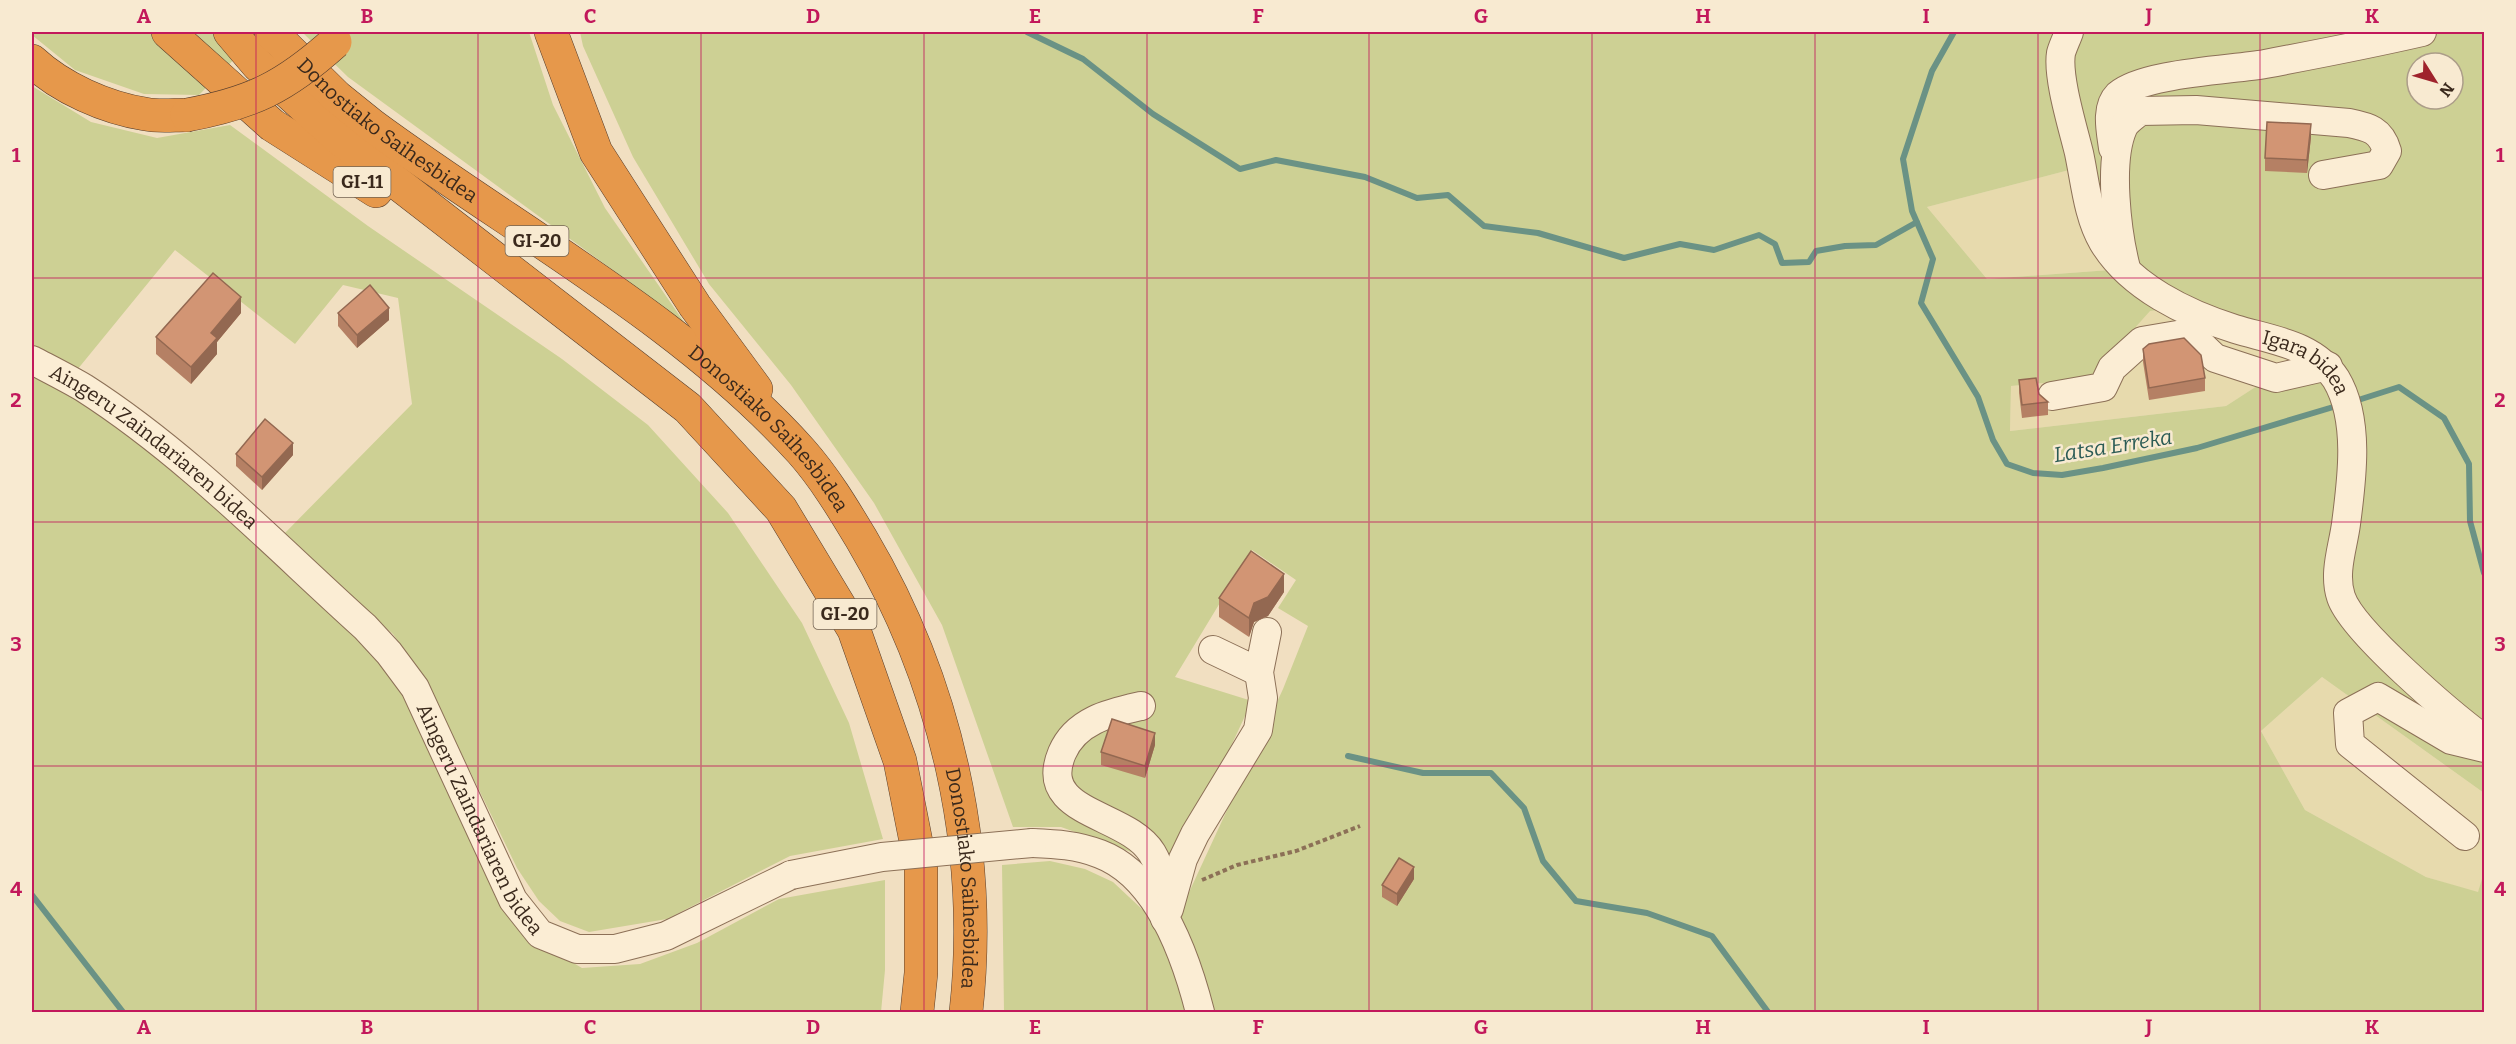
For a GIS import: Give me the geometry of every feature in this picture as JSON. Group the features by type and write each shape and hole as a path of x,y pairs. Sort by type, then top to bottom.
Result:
{"highway":[{"name":"GI-11","path":"168,32 272,125 569,315"},
{"name":"Donostiako Saihesbidea","path":"230,32 258,65 325,127 688,408 781,509 855,630 900,760 921,867 921,973 917,1012"},
{"name":"Donostiako Saihesbidea","path":"271,32 338,97 373,126 684,345 745,397 801,452 852,523 895,600 928,681 942,724 961,814 967,859 970,950 966,1012"},
{"path":"550,32 596,152 695,306 801,452"},
{"path":"32,61 69,88 107,104 145,115 187,115 228,107 266,92 302,72 339,37"}],"street":[{"name":"Igara bidea","path":"2069,32 2061,55 2066,97 2092,213 2103,242 2141,285 2206,319 2304,350 2328,366 2343,391 2350,423 2352,455 2346,524 2338,566 2341,597 2361,628 2443,706 2484,739"},
{"path":"2117,168 2110,129 2110,111 2118,96 2130,89 2161,78 2321,54 2422,32"},
{"path":"2126,268 2115,183 2124,126 2140,111 2196,110 2228,115 2349,123 2371,127 2383,138 2387,151 2379,165 2323,175"},
{"path":"2052,396 2103,387 2112,368 2142,340 2189,333 2215,358 2276,378 2328,366"},
{"name":"Aingeru Zaindariaren bidea","path":"32,360 83,388 162,445 338,603 389,653 415,687 513,900 540,933 577,949 615,949 666,936 791,875 882,857 1032,843 1069,845 1102,854 1133,874 1165,919 1177,941 1193,983 1200,1012"},
{"path":"1165,919 1195,834 1258,730 1263,698 1259,672 1267,633"},
{"path":"1213,650 1259,672"},
{"path":"2465,836 2350,744 2348,713 2378,697 2451,740 2484,748"},
{"path":"1141,706 1107,713 1078,729 1064,748 1057,765 1058,785 1070,800 1088,813 1123,827 1151,852 1163,884 1165,919"}],"path":[{"path":"1198,881 1237,865 1296,851 1360,826"}],"shaded area":[{"path":"2073,169 2110,270 1987,279 1927,207"},
{"path":"2207,305 2320,346 2226,406 2010,431 2011,386 2089,379 2149,311"},
{"path":"2322,677 2484,793 2484,872 2478,893 2426,877 2305,810 2261,731"}],"green space":[{"path":"32,32 261,32 199,95 144,94 75,70 32,35"},
{"path":"302,32 529,32 553,105 605,208 684,322 348,77"},
{"path":"580,32 2484,32 2484,793 2322,677 2261,731 2305,810 2426,877 2478,892 2484,872 2484,1012 1210,1012 1179,914 1283,689 1308,626 1278,608 1296,580 1252,550 1175,677 1252,701 1171,875 1146,826 1137,854 1061,827 1013,827 942,625 874,503 791,385 709,284 633,157 583,46","holes":["2073,169 2110,270 1987,279 1927,207","2207,305 2319,346 2226,406 2010,431 2011,386 2089,379 2150,311"]},
{"path":"32,86 91,122 157,138 230,125 368,226 562,359 648,425 728,513 802,623 849,723 883,839 790,856 667,919 589,932 560,921 539,901 517,868 427,683 393,634 281,537 412,404 398,298 343,285 295,344 175,250 77,370 32,346"},
{"path":"32,371 120,421 375,648 410,701 525,935 582,968 640,964 697,943 779,899 885,880 885,970 881,1012 32,1012"},
{"path":"1050,861 1085,869 1113,882 1144,911 1170,947 1190,1012 1004,1012 1002,865"}],"building":[{"path":"2267,122 2311,124 2307,160 2265,158"},
{"path":"213,273 241,297 211,333 217,338 191,367 156,337"},
{"path":"370,285 389,308 357,335 338,313"},
{"path":"2184,338 2201,355 2205,378 2149,388 2143,349 2149,344"},
{"path":"2036,378 2039,394 2048,402 2022,405 2019,380"},
{"path":"265,419 293,443 262,477 236,454"},
{"path":"1251,551 1284,574 1268,597 1254,603 1249,618 1219,598"},
{"path":"1112,719 1155,733 1145,766 1101,752"},
{"path":"1399,858 1414,867 1397,894 1382,885"}],"waterway":[{"path":"1027,32 1083,59 1153,114 1240,169 1276,160 1365,177 1417,198 1448,195 1484,226 1538,233 1624,258 1680,244 1714,250 1759,235 1775,244 1782,263 1809,262 1816,251 1845,246 1876,245 1917,222"},
{"name":"Latsa Erreka","path":"1954,32 1932,71 1903,159 1912,211 1933,259 1921,303 1978,397 1993,440 2007,464 2033,473 2062,475 2103,468 2197,448 2340,405"},
{"name":"Latsa Erreka","path":"2352,402 2399,387 2444,418 2469,464 2470,521 2484,573"},
{"path":"1348,756 1423,773 1491,773 1524,808 1543,861 1576,901 1647,913 1712,936 1768,1012"},
{"path":"32,895 123,1012"}]}
